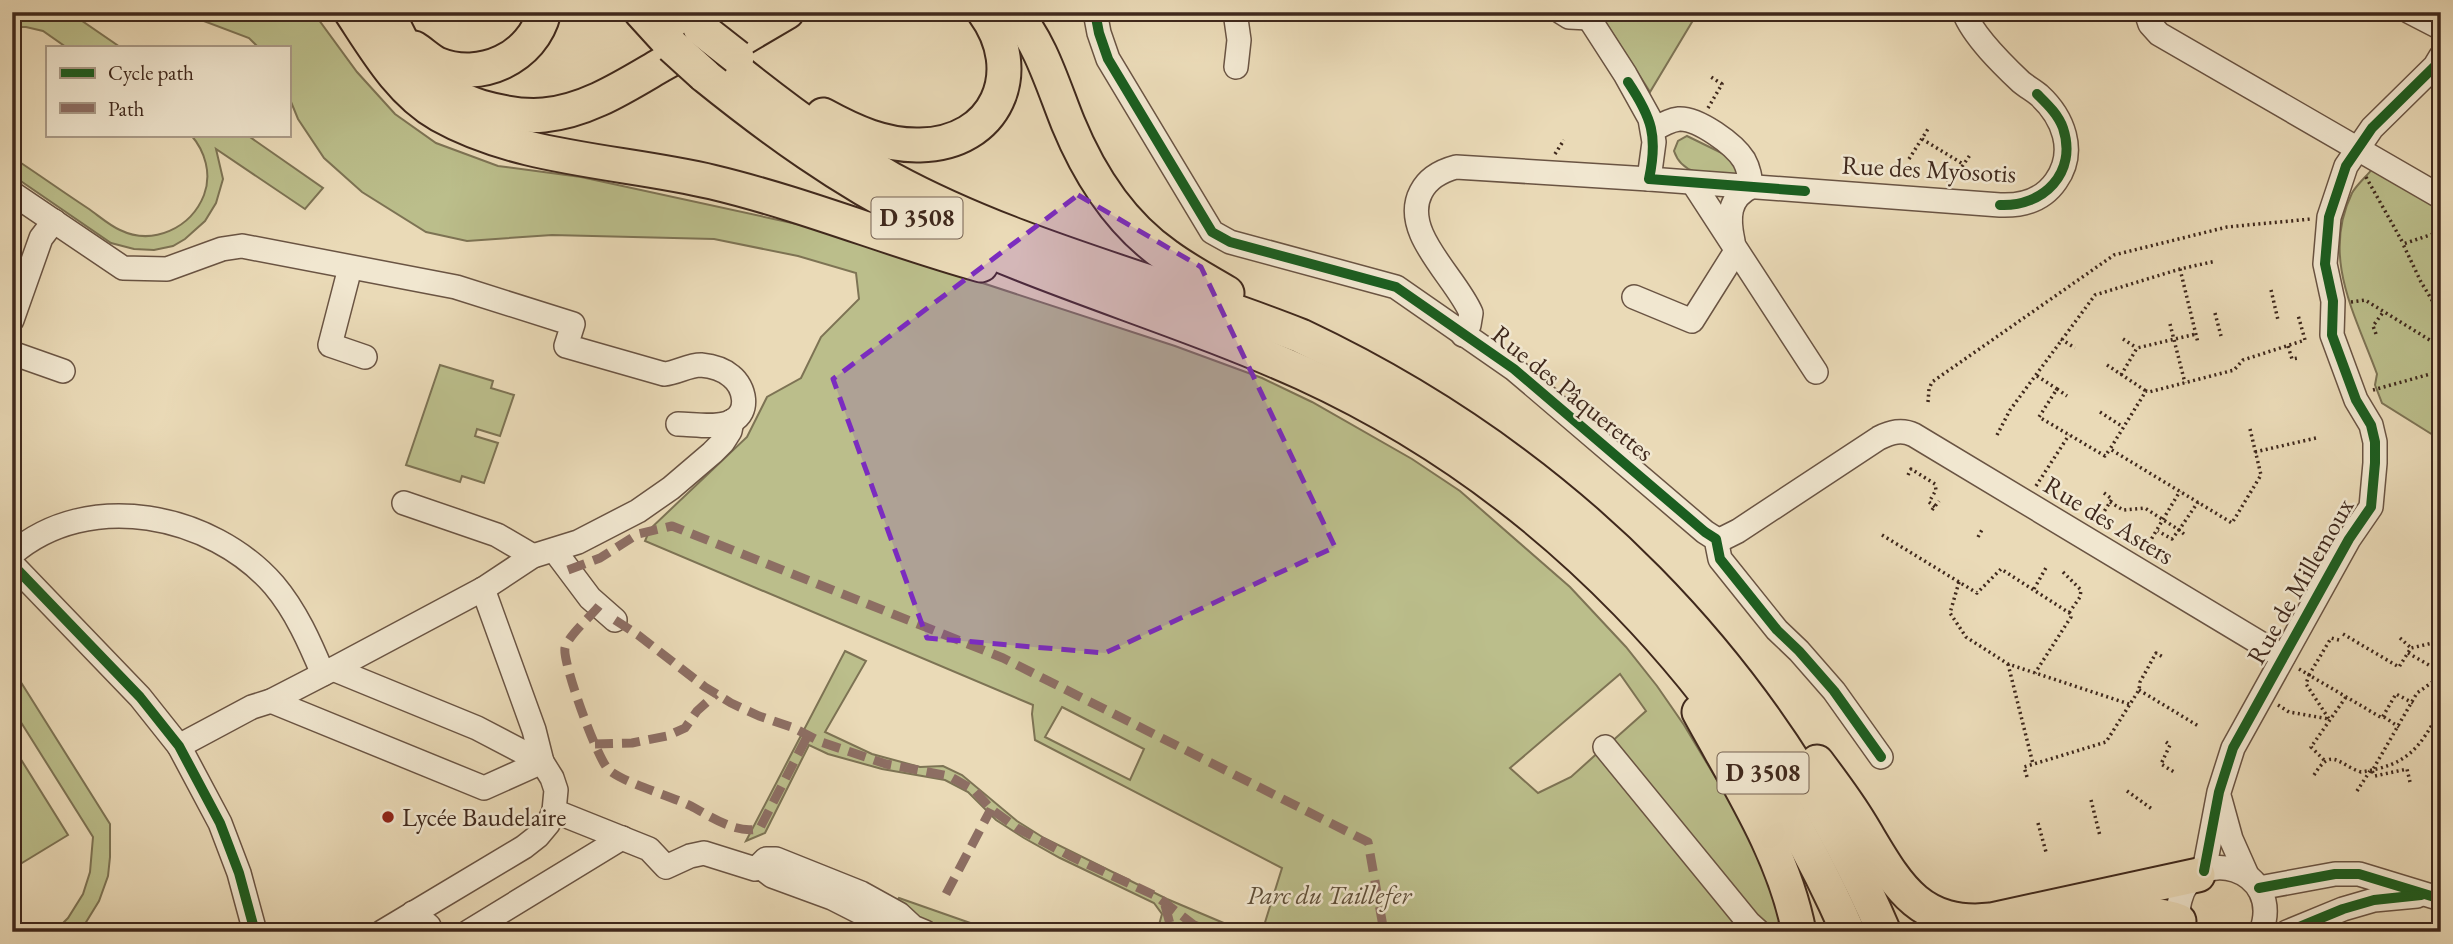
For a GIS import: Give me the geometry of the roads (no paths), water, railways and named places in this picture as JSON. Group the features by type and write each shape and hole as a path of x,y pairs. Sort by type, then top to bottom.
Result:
{"highway":[{"path":"351,12 378,53 410,92 430,109 495,139 530,149 712,182 764,196 929,251 1154,314"},
{"path":"390,17 413,47 436,63 463,69 499,64 523,49 534,36 544,12"},
{"name":"D 3508","path":"641,12 684,26 723,65 793,144 845,178 908,213 1030,268 1238,345 1303,373 1428,440 1487,481 1601,576 1653,631 1715,704 1778,796 1807,846 1848,932"},
{"path":"390,17 413,60 435,85 458,99 477,106 511,114 535,115 574,108 609,95 754,12"},
{"path":"462,126 538,132 594,120 645,95 787,12"},
{"path":"723,65 807,105 853,131 892,143 937,144 954,139 983,122 999,99 1005,71 1003,50 997,32 985,12"},
{"path":"1014,12 1025,26 1042,60 1085,160 1121,212 1164,255 1301,336"},
{"name":"D 3508","path":"723,65 837,146 892,179 1010,233 1301,336 1417,396 1538,480 1615,546 1706,642 1770,726 1819,802 1884,932"},
{"path":"1653,631 1754,814 1788,889 1794,930"},
{"path":"1706,642 1805,748 1854,813 1902,889 1916,904 1934,914 1968,922 1991,920 2201,873"},
{"path":"2060,932 2132,916 2163,916 2182,928"}],"street":[{"name":"Rue des Pâquerettes","path":"1095,12 1108,59 1212,232 1230,242 1396,287 1514,369 1705,532 1716,538"},
{"path":"1235,12 1239,40 1236,67"},
{"path":"1561,12 1569,17 1587,15 1645,109 1653,130 1654,142 1649,179"},
{"name":"Rue des Myosotis","path":"1463,335 1472,318 1468,306 1424,239 1416,219 1418,197 1429,180 1446,170 1465,166 2005,206 2027,202 2047,191 2065,162 2063,127 2037,94 2021,83 1974,32 1964,12"},
{"path":"2146,12 2150,24 2159,34 2331,136 2441,197"},
{"path":"2410,12 2441,28"},
{"name":"Rue de Millemoux","path":"2201,873 2219,792 2233,748 2291,663 2349,540 2367,514 2373,494 2375,463 2371,425 2357,400 2332,335 2333,301 2325,264 2327,230 2346,166 2372,128 2435,66 2441,56"},
{"path":"1634,297 1692,321 1736,251 1730,224 1731,208 1739,195 1751,187 1749,170 1735,148 1698,124 1686,119 1675,119 1653,130"},
{"path":"1693,183 1816,372"},
{"path":"12,193 117,265 130,270 167,269 233,246 456,288 573,324 566,346 664,374 703,365 723,370 735,380 744,400 741,414 732,421 721,424 678,424"},
{"path":"12,320 41,238 54,221"},
{"path":"350,268 330,345 365,357"},
{"path":"12,354 63,371"},
{"path":"178,746 328,671 483,589 544,553 610,526 654,501 695,469 723,442 730,431 732,421"},
{"name":"Rue des Asters","path":"1716,538 1722,539 1738,531 1879,438 1893,432 1906,432 2098,533 2291,663"},
{"path":"404,503 544,553 615,620"},
{"path":"12,554 24,543 53,529 95,518 148,518 180,524 201,532 241,554 274,585 328,671 477,728 542,762"},
{"path":"1716,538 1720,559 1777,630 1834,691 1881,757"},
{"path":"12,564 140,697 178,746 220,823 239,873 255,932"},
{"path":"382,932 524,847 538,836 554,811 556,790 542,762 534,730 483,589"},
{"path":"262,704 484,788 542,762"},
{"path":"1605,747 1759,932"},
{"path":"2219,792 2231,839 2266,909 2261,932"},
{"path":"554,811 649,849 666,867 704,853 755,869 766,859 776,859 861,893 925,932"},
{"path":"468,932 622,838"},
{"path":"759,866 772,876 832,898 899,932"},
{"path":"2182,928 2178,908 2181,895 2188,884 2201,873 2221,867 2253,882 2279,886 2325,875 2359,874 2434,897"},
{"path":"2287,932 2343,909 2374,900 2434,897"},
{"path":"413,913 429,926 431,932"}],"place":[{"name":"Lycée Baudelaire","path":"388,817"}],"park label":[{"name":"Parc du Taillefer","path":"1329,895"}]}
